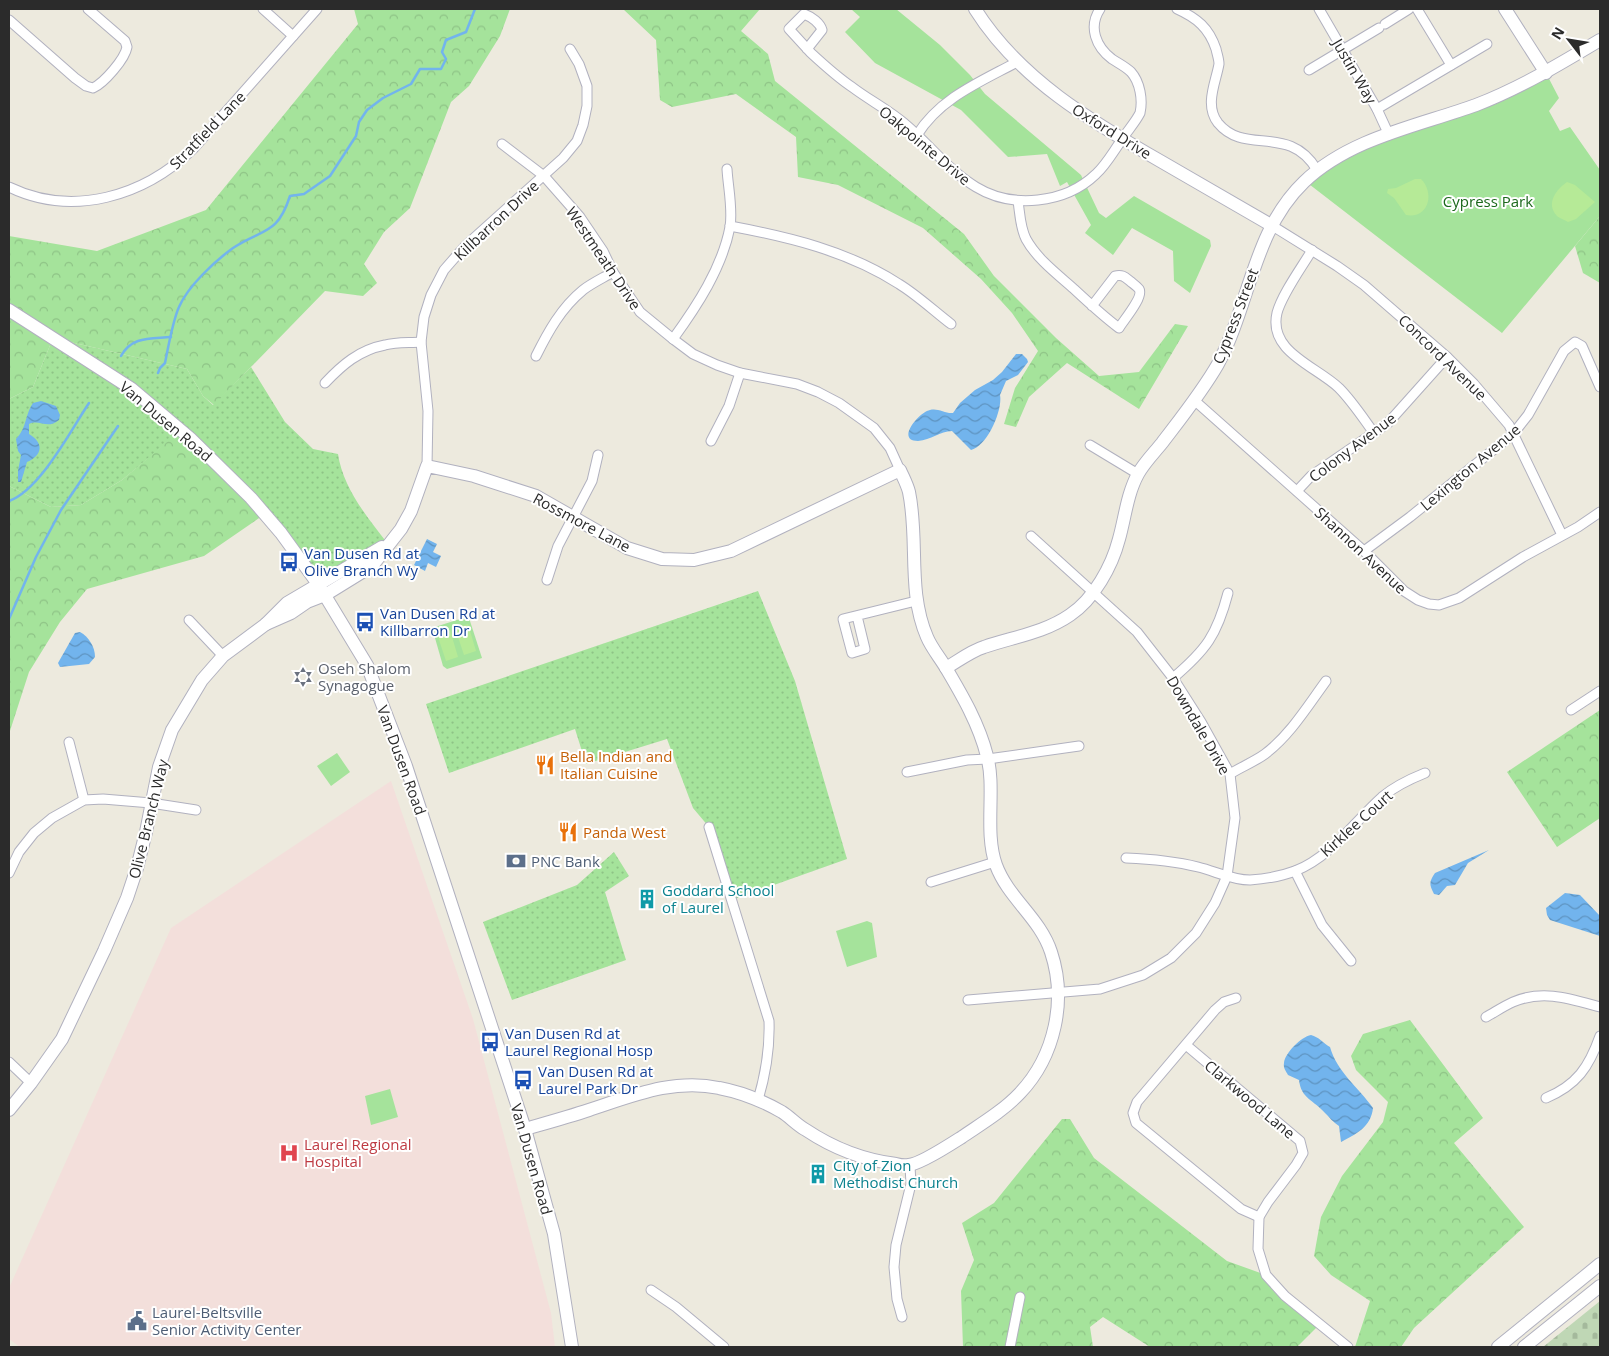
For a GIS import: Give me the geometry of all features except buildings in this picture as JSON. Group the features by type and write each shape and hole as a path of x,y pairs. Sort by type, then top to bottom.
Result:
{"street":[{"path":"9,20 75,78 86,86 93,88 121,60 127,47 125,41 88,9"},
{"path":"263,9 293,36"},
{"name":"Stratfield Lane","path":"9,187 37,197 76,202 122,194 153,181 180,162 193,149 316,9"},
{"name":"Oxford Drive","path":"975,9 995,37 1017,62 1064,100 1122,139 1271,225"},
{"name":"Oakpointe Drive","path":"807,49 822,30 821,26 810,16 804,14 789,29 807,49 850,87 894,114 975,187 992,195 1018,201 1035,201 1061,195 1085,183 1104,165 1140,113 1142,106 1140,92 1130,71 1111,58 1099,46 1093,26 1094,19 1100,9"},
{"path":"1177,9 1200,22 1205,27 1214,46 1219,62 1212,93 1213,112 1218,122 1226,130 1240,138 1270,140 1286,144 1308,157 1317,170"},
{"name":"Justin Way","path":"1319,9 1377,109 1389,135"},
{"path":"1310,70 1409,9"},
{"path":"1417,9 1451,65"},
{"path":"1506,9 1546,73"},
{"name":"Cypress Street","path":"946,668 982,647 1034,633 1071,615 1094,592 1110,568 1120,538 1124,513 1138,474 1194,400 1218,363 1229,339 1256,259 1271,225 1291,196 1317,170 1358,146 1505,93 1546,73 1600,40"},
{"path":"1377,109 1487,44"},
{"name":"Killbarron Drive","path":"322,590 372,566 401,529 411,511 427,466 428,411 421,342 424,317 431,295 444,270 465,246 544,176 577,141 584,125 587,106 587,86 579,64 570,49"},
{"path":"917,135 932,116 945,104 967,88 1017,62"},
{"name":"Westmeath Drive","path":"502,144 544,176 580,217 603,250 613,272 640,312 693,354 717,365 740,373 797,384 839,403 874,428 890,448 909,490 916,601 927,637 964,700 980,732 988,759 995,862 1005,883 1017,901 1037,924 1051,951 1059,993 1055,1031 1039,1068 1020,1093 995,1114 950,1145 910,1166"},
{"path":"673,339 709,284 720,258 730,226 727,169"},
{"path":"1018,201 1021,226 1031,248 1039,258 1092,306 1119,328 1140,297 1139,288 1123,276 1115,276 1092,306"},
{"name":"Concord Avenue","path":"1271,225 1348,273 1384,301 1447,357 1488,399 1509,425 1562,535"},
{"path":"730,226 783,236 857,261 900,284 950,324"},
{"path":"1312,250 1279,307 1276,322 1279,337 1292,354 1338,388 1374,433"},
{"path":"536,356 550,327 566,307 584,290 613,272"},
{"name":"Van Dusen Road","path":"9,310 132,389 190,438 251,498 281,533 322,590 367,665 392,726 525,1128 554,1234 572,1347"},
{"path":"325,383 341,366 356,355 385,345 421,342"},
{"name":"Lexington Avenue","path":"1364,552 1513,434 1528,415 1564,351 1575,342 1582,346 1600,387"},
{"name":"Colony Avenue","path":"1297,491 1311,476 1393,418 1447,357"},
{"path":"711,441 729,406 740,373"},
{"name":"Shannon Avenue","path":"1194,400 1297,491 1409,595 1429,604 1439,605 1459,598 1523,557 1578,527 1600,512"},
{"path":"1090,445 1138,474"},
{"path":"547,580 558,546 592,481 598,454"},
{"name":"Rossmore Lane","path":"427,466 474,476 536,496 627,548 662,559 694,560 731,552 900,470"},
{"name":"Downdale Drive","path":"968,1000 1100,989 1143,975 1171,958 1196,933 1215,903 1227,876 1235,818 1230,774 1201,722 1173,678 1137,632 1031,536"},
{"name":"Olive Branch Way","path":"9,1110 62,1039 120,916 137,868 159,767 172,730 202,680 223,656 266,624 290,613 322,590"},
{"path":"1173,678 1196,659 1209,642 1222,616 1228,593"},
{"path":"857,616 916,601"},
{"path":"189,620 223,656"},
{"path":"1230,774 1264,755 1282,738 1298,720 1326,681"},
{"path":"1572,710 1600,691"},
{"path":"69,742 84,800"},
{"path":"907,772 967,760 988,759 1079,746"},
{"name":"Kirklee Court","path":"1126,858 1164,859 1248,880 1295,871 1319,857 1338,842 1382,797 1406,780 1425,773"},
{"path":"9,873 19,852 34,833 52,818 84,800 103,799 151,803 196,810"},
{"path":"709,827 769,1021 769,1050 766,1072 758,1100"},
{"path":"931,882 995,862"},
{"path":"1295,871 1322,925 1351,961"},
{"path":"1486,1017 1513,1002 1545,995 1562,997 1600,1008"},
{"path":"1236,998 1224,1002 1137,1102 1133,1113 1136,1123 1241,1209 1259,1217 1258,1249 1266,1275 1285,1296 1348,1347"},
{"path":"1546,1098 1572,1084 1588,1063 1600,1036"},
{"name":"Clarkwood Lane","path":"1186,1045 1300,1141 1303,1153 1259,1217"},
{"path":"9,1062 31,1083"},
{"path":"525,1128 570,1116 654,1089 687,1085 721,1088 758,1100 783,1112 805,1130 854,1155 876,1162 910,1166 911,1184 896,1245 894,1267 897,1299 902,1317"},
{"path":"1498,1347 1600,1264"},
{"path":"1524,1347 1600,1286"},
{"path":"651,1290 676,1307 724,1347"},
{"path":"1010,1347 1020,1297"}],"shaded area":[{"name":"Laurel Regional Hospital","path":"391,781 473,1019 551,1313 555,1347 20,1347 9,1339 9,1288 171,928"}],"green space":[{"path":"354,9 510,9 500,36 469,86 451,102 410,208 384,232 364,264 377,283 363,296 325,291 214,405 203,396 187,369 53,338 33,387 9,399 9,236 97,251 206,210 358,24"},
{"path":"623,9 760,9 741,31 768,54 775,81 964,234 994,276 1056,338 1099,376 1139,372 1175,324 1188,326 1139,409 1067,363 1029,397 1016,427 1004,424 1015,388 1038,351 1012,313 981,279 923,228 838,185 798,177 796,137 736,94 672,107 660,100 656,40"},
{"path":"851,9 896,9 940,45 970,75 985,94 1081,175 1099,213 1106,218 1134,196 1210,240 1211,246 1190,293 1174,281 1173,251 1132,228 1113,255 1085,233 1091,225 1067,182 1060,186 1047,154 1008,157 961,110 875,63 845,32 860,17"},
{"name":"Cypress Park","path":"1546,73 1559,98 1549,111 1560,131 1570,127 1600,170 1600,216 1502,333 1305,181 1326,164"},
{"path":"1415,179 1421,179 1428,191 1427,204 1420,213 1406,215 1394,198 1387,193 1388,189 1396,188"},
{"path":"1567,182 1575,185 1595,202 1576,219 1568,222 1557,216 1552,206 1556,192"},
{"path":"1600,216 1600,283 1583,273 1575,246"},
{"path":"53,338 187,369 203,396 213,405 251,367 285,422 313,449 338,454 350,490 364,513 388,544 318,584 281,533 181,431 122,480 81,505 51,507 9,486 9,399 33,387"},
{"path":"181,430 265,514 204,556 87,589 60,622 29,672 9,734 9,486 51,507 81,505 122,480"},
{"path":"758,591 795,681 847,859 732,900 709,827 693,808 667,739 586,764 575,729 449,773 426,704"},
{"path":"466,617 469,618 482,658 447,669 443,666 433,631 435,627"},
{"path":"468,624 476,651 464,655 455,628"},
{"path":"450,630 458,657 446,661 437,634"},
{"path":"1600,710 1600,818 1557,847 1507,772"},
{"path":"337,753 350,772 331,786 317,766"},
{"path":"614,852 629,876 605,892 626,960 512,1000 483,922 577,885"},
{"path":"867,921 872,923 877,957 847,967 836,931"},
{"path":"1410,1020 1483,1118 1454,1143 1524,1227 1414,1328 1401,1347 1355,1347 1370,1301 1331,1275 1314,1256 1321,1217 1342,1176 1383,1122 1388,1102 1356,1070 1351,1056 1363,1034"},
{"path":"390,1089 398,1117 371,1125 365,1096"},
{"path":"1062,1119 1070,1119 1094,1158 1227,1261 1266,1275 1320,1324 1297,1347 1150,1347 1103,1317 1090,1327 1093,1347 963,1347 961,1291 974,1260 962,1223 994,1203"},
{"path":"1600,1301 1600,1347 1543,1347"}],"water":[{"path":"1016,354 1022,354 1028,362 1018,375 1006,381 1000,395 999,410 993,427 983,442 977,447 971,450 952,431 943,432 918,441 911,440 909,432 911,426 920,416 930,410 953,413 960,403 975,390 993,380 1002,372"},
{"path":"41,401 56,406 60,415 59,420 51,424 29,424 29,434 37,441 40,449 36,456 27,462 21,482 18,482 21,455 18,451 16,439 20,435 33,403"},
{"path":"427,539 437,544 433,552 441,556 436,567 428,563 425,571 414,565"},
{"path":"80,632 91,643 95,657 89,664 60,667 58,663 75,633"},
{"path":"1489,850 1468,863 1455,885 1447,886 1439,895 1434,894 1430,883 1435,873"},
{"path":"1565,893 1580,895 1600,916 1600,936 1550,920 1546,908"},
{"path":"1311,1035 1330,1047 1343,1072 1373,1108 1372,1115 1366,1125 1357,1133 1341,1142 1339,1126 1305,1095 1299,1080 1288,1075 1284,1068 1285,1059 1290,1050 1298,1042"}],"waterway":[{"path":"158,373 165,363 179,307 195,283 210,267 233,248 274,225 285,209 290,196 304,194 330,176 356,136 359,122 367,110 383,98 411,84 420,69 441,69 446,59 442,52 446,40 466,32 475,9"},
{"path":"121,356 130,345 136,342 171,337"},
{"path":"9,501 21,495 43,472 89,403"},
{"path":"9,619 36,557 61,510 118,426"}],"place":[{"name":"Van Dusen Rd at Olive Branch Wy","path":"289,562"},
{"name":"Van Dusen Rd at Killbarron Dr","path":"365,622"},
{"name":"Oseh Shalom Synagogue","path":"303,677"},
{"name":"Bella Indian and Italian Cuisine","path":"545,765"},
{"name":"Panda West","path":"568,832"},
{"name":"PNC Bank","path":"516,861"},
{"name":"Goddard School of Laurel","path":"647,899"},
{"name":"Van Dusen Rd at Laurel Regional Hosp","path":"490,1042"},
{"name":"Van Dusen Rd at Laurel Park Dr","path":"523,1080"},
{"name":"Laurel Regional Hospital","path":"289,1153"},
{"name":"City of Zion Methodist Church","path":"818,1174"},
{"name":"Laurel-Beltsville Senior Activity Center","path":"137,1321"}]}
